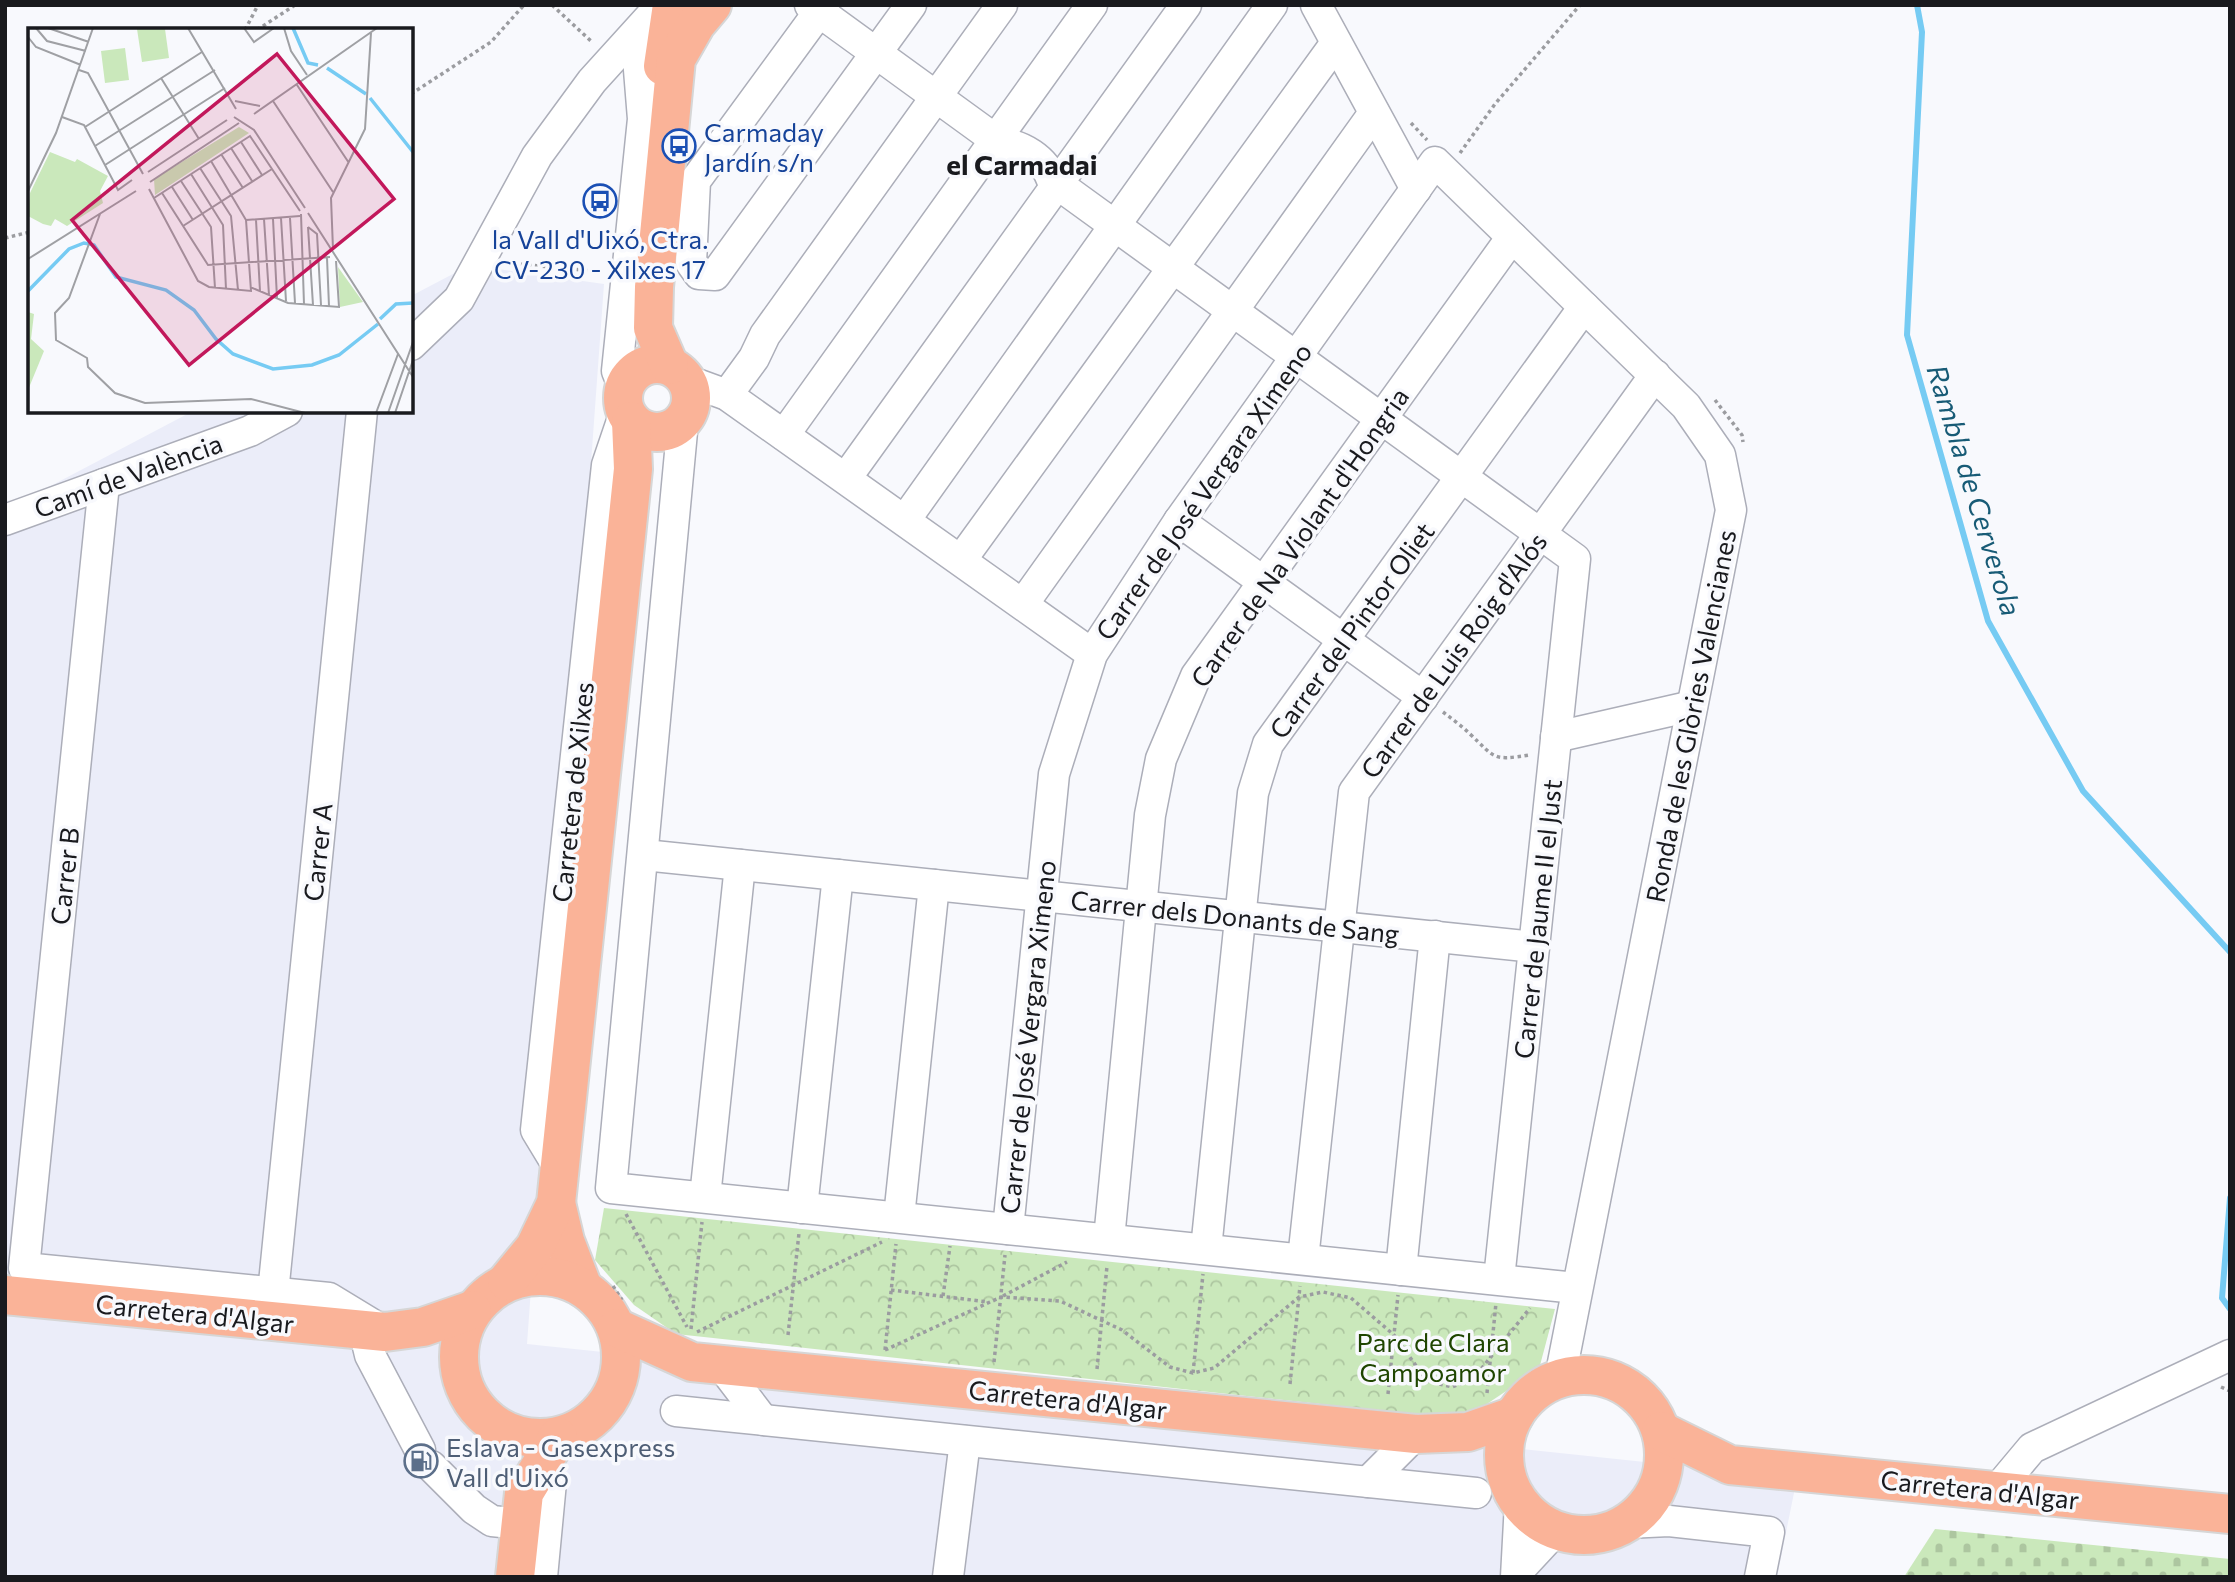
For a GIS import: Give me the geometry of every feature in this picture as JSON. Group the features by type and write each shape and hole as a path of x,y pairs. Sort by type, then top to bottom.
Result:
{"main road":[{"name":"Carretera de Xilxes","path":"596,1284 565,1241 558,1186 633,469 656,399 653,328 637,273 653,147 676,59 695,24 712,5"},
{"name":"Carretera de Xilxes","path":"656,399 637,335 664,57 661,8"},
{"name":"Carretera de Xilxes","path":"507,1282 535,1247 558,1186"},
{"path":"533,1275 596,1284 603,1305 620,1315 620,1374 612,1396 598,1415 580,1429 558,1437 516,1435 496,1426 481,1413 461,1379 458,1355 462,1331 472,1310 488,1293 507,1282 533,1275"},
{"name":"Carretera d'Algar","path":"14,1282 374,1331 429,1349 461,1379"},
{"name":"Carretera d'Algar","path":"374,1331 423,1327 472,1310"},
{"name":"Carretera d'Algar","path":"620,1315 701,1354 1422,1434 1468,1432 1504,1403"},
{"name":"Carretera d'Algar","path":"612,1396 659,1370 701,1354"},
{"path":"1561,1368 1610,1379 1641,1400 1665,1421 1665,1451 1657,1490 1644,1509 1627,1523 1604,1533 1580,1535 1556,1530 1536,1519 1501,1490 1507,1435 1504,1403 1542,1387 1561,1368"},
{"name":"Carretera d'Algar","path":"1665,1421 1730,1465"},
{"path":"496,1426 532,1500"},
{"name":"Carretera d'Algar","path":"1422,1434 1466,1448 1501,1490"},
{"path":"515,1577 532,1500 558,1437"},
{"name":"Carretera d'Algar","path":"1657,1490 1685,1477 1730,1465 2230,1514"}],"street":[{"path":"911,5 877,53 715,275 699,274 691,263 695,181 818,7 877,53 998,141 1007,161 1037,183 1055,182 1540,534"},
{"path":"727,395 754,358 765,335 1002,5"},
{"path":"785,435 998,141 1092,5"},
{"path":"846,478 1055,182 1186,5"},
{"path":"905,520 1272,5"},
{"path":"1316,5 1416,189"},
{"path":"413,343 459,299 537,156 600,72 661,8"},
{"name":"Carretera de Xilxes","path":"653,147 641,86 637,46 661,8"},
{"path":"961,560 1336,43"},
{"path":"600,72 641,86"},
{"path":"1023,604 1374,113"},
{"name":"Carrer de José Vergara Ximeno","path":"1008,1229 1054,774 1092,654 1179,521 1416,189 1435,154"},
{"name":"Ronda de les Glòries Valencianes","path":"1435,154 1512,237 1686,406 1720,455 1731,510 1692,706 1562,1286 1561,1368"},
{"name":"Carrer de Na Violant d'Hongria","path":"1109,1239 1150,815 1161,760 1196,676 1512,237"},
{"name":"Carretera de Xilxes","path":"637,273 617,371 656,399"},
{"name":"Carrer del Pintor Oliet","path":"1206,1249 1253,793 1268,744 1584,307"},
{"name":"Carrer de Luis Roig d'Alós","path":"1303,1259 1354,792 1655,376"},
{"path":"656,399 727,395 1092,654"},
{"name":"Carretera de Xilxes","path":"611,1188 644,855 656,399"},
{"name":"Carretera de Xilxes","path":"558,1186 536,1130 607,465 656,399"},
{"name":"Camí de València","path":"5,520 250,431 283,413"},
{"name":"Carrer A","path":"273,1293 362,413"},
{"name":"Carrer B","path":"14,1282 104,484"},
{"path":"1179,521 1343,640 1420,700"},
{"name":"Carrer de Jaume II el Just","path":"1499,1279 1575,559 1540,534"},
{"path":"1555,746 1692,706"},
{"name":"Carrer dels Donants de Sang","path":"644,855 1534,947"},
{"path":"705,1197 740,865"},
{"path":"802,1208 838,875"},
{"path":"898,1226 934,885"},
{"path":"1401,1270 1435,936"},
{"path":"611,1188 802,1208 898,1226 1008,1229 1562,1286"},
{"name":"Carretera d'Algar","path":"14,1282 273,1293 329,1298 374,1331"},
{"path":"374,1331 370,1355 426,1457 474,1509 492,1521 532,1500 542,1577"},
{"name":"Carretera d'Algar","path":"701,1354 763,1420"},
{"path":"1996,1491 2032,1448 2227,1356"},
{"name":"Carretera d'Algar","path":"676,1411 1368,1482 1501,1490"},
{"path":"1368,1482 1422,1434"},
{"path":"948,1577 965,1441"},
{"path":"1501,1490 1517,1574"},
{"path":"1627,1523 1669,1521 1769,1532 1760,1577"},
{"path":"1517,1574 1556,1530"}],"path":[{"path":"246,28 258,5"},
{"path":"260,28 295,5"},
{"path":"413,93 491,42 524,5"},
{"path":"552,5 587,36 600,72"},
{"path":"1406,118 1435,154 1456,158 1495,104 1580,5"},
{"path":"5,238 28,232"},
{"path":"481,259 637,273"},
{"path":"1708,393 1742,435 1744,446"},
{"path":"1420,700 1438,708 1471,735 1486,753 1498,758 1555,746"},
{"path":"611,1188 701,1354"},
{"path":"701,1354 705,1197"},
{"path":"788,1335 802,1208"},
{"path":"701,1354 794,1285 898,1226"},
{"path":"898,1226 885,1350 1001,1297 1069,1261"},
{"path":"994,1363 1008,1229"},
{"path":"1097,1369 1109,1239"},
{"path":"943,1296 950,1244"},
{"path":"1193,1373 1206,1249"},
{"path":"1290,1384 1303,1259"},
{"path":"1388,1394 1401,1270"},
{"path":"1499,1279 1491,1357 1504,1403 1551,1356 1561,1368 1611,1362 1647,1383 1665,1421"},
{"path":"596,1284 620,1315"},
{"path":"1001,1297 1060,1301 1122,1330 1170,1367 1193,1373 1214,1368 1299,1297 1323,1292 1350,1298 1394,1335 1427,1381 1452,1387 1474,1379 1491,1357 1562,1286"},
{"path":"891,1290 990,1302"}],"shaded area":[{"path":"470,265 604,284 527,1344 1797,1478 1777,1577 5,1577 5,510 189,413 413,413 413,295"}],"green space":[{"name":"Parc de Clara Campoamor","path":"604,1208 1555,1309 1539,1369 1469,1416 1449,1418 676,1334 634,1305 595,1260"},
{"path":"1935,1529 2230,1559 2230,1577 1904,1577"}],"waterway":[{"name":"Rambla de Cerverola","path":"1917,5 1922,32 1907,335 1988,621 2083,791 2230,952"},
{"name":"Rambla de Cerverola","path":"2230,1198 2222,1298 2230,1309"}],"place":[{"name":"Carmaday Jardín s/n","path":"679,146"},
{"name":"la Vall d'Uixó, Ctra. CV-230 - Xilxes 17","path":"600,201"},
{"name":"Eslava - Gasexpress Vall d'Uixó","path":"421,1461"}],"district":[{"name":"el Carmadai","path":"1022,164"}]}
